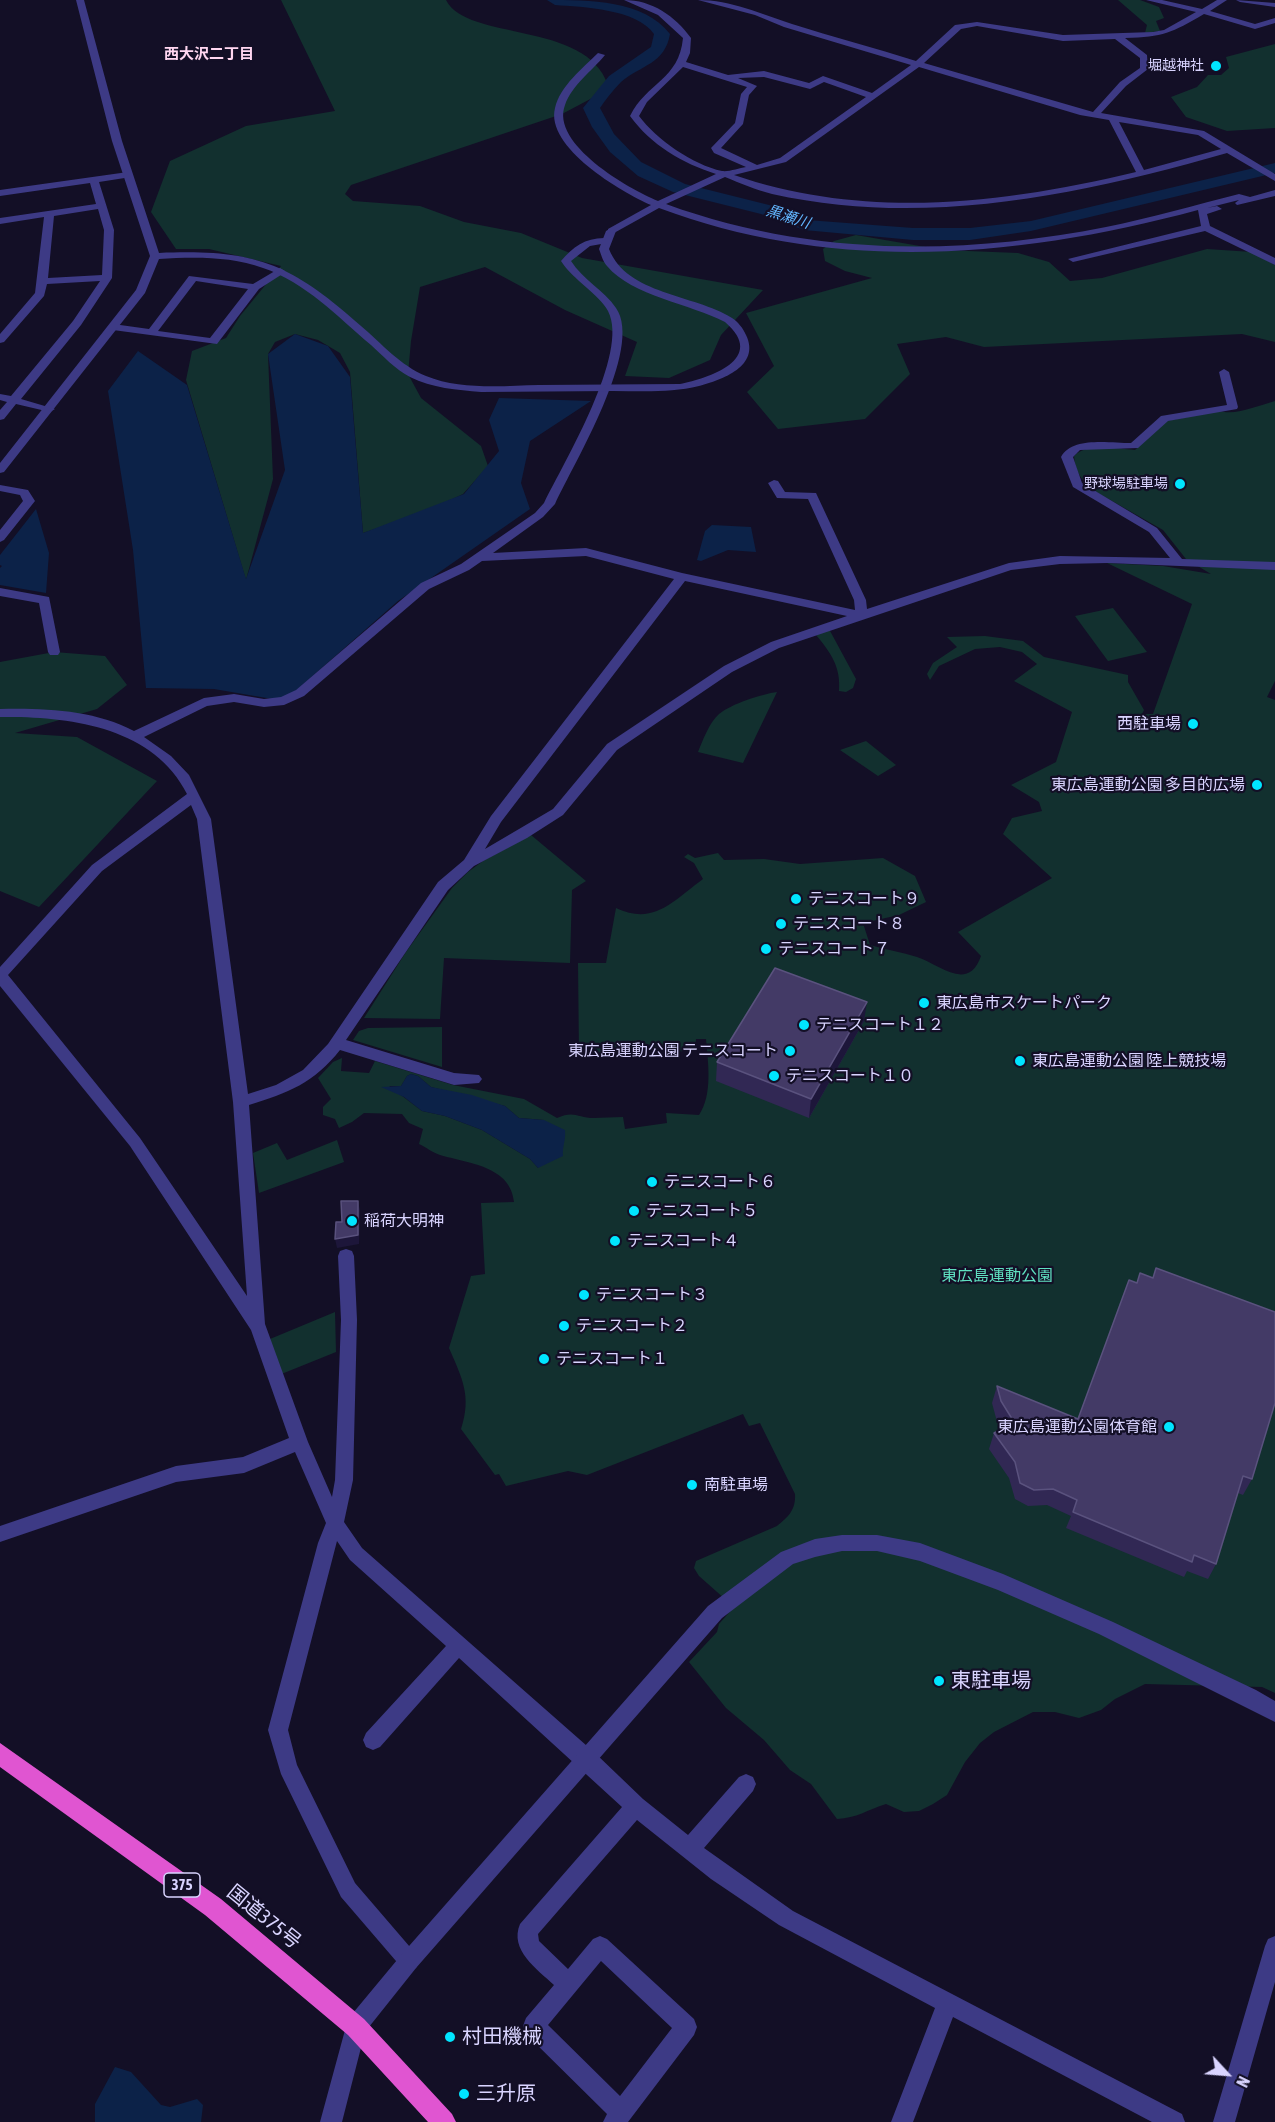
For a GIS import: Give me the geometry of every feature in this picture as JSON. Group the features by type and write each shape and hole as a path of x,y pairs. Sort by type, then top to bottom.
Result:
{"highway":[{"name":"国道375号","path":"0,1754 213,1907 356,2027 444,2122"}],"street":[{"path":"0,470 141,291 155,256 128,175 80,0"},
{"path":"702,0 758,12 787,25 1095,115 1192,130 1232,150 1275,178"},
{"path":"1152,0 1202,11 1255,27 1275,20"},
{"path":"155,256 217,256 280,271 303,285 420,379 453,387 605,389 680,387 708,381 730,371 742,361 745,347 740,331 729,320 712,311 647,289 625,277 612,266 603,251 604,241 611,231 722,176 783,160 918,64 958,27 969,24 1063,38 1118,37 1167,32 1223,0"},
{"path":"1240,0 1275,5"},
{"path":"635,1 675,21 687,38 685,57 681,63 639,105 634,116 641,126 676,153 746,185 828,203 928,206 1052,192 1232,150"},
{"path":"1095,115 1123,84 1144,69 1144,57 1118,37"},
{"path":"601,55 560,99 557,110 558,124 574,148 601,172 633,194 736,229 789,240 848,248 901,251 964,249 1046,240 1107,230 1239,197 1249,201"},
{"path":"681,63 753,86 745,94 739,124 716,148 717,151 755,167"},
{"path":"726,77 764,74 810,86 823,79 870,95"},
{"path":"1113,118 1141,173"},
{"path":"0,193 128,175"},
{"path":"0,417 77,323 107,278 109,230 94,180"},
{"path":"1206,228 1202,212 1275,193"},
{"path":"0,221 102,206"},
{"path":"0,340 40,294 44,281 49,214"},
{"path":"1073,259 1206,228 1257,251 1275,262"},
{"path":"133,737 204,702 234,698 264,703 284,701 300,693 425,586 465,567 539,516 549,504 605,389 613,367 618,329 612,309 566,261 583,244 591,241 604,241"},
{"path":"113,327 213,342 255,287 280,271"},
{"path":"44,281 107,278"},
{"path":"152,332 193,278 255,287"},
{"path":"1179,562 1153,530 1077,485 1067,458 1070,451 1078,447 1134,446 1165,418 1233,407 1224,372"},
{"path":"0,397 50,409"},
{"path":"774,483 782,496 812,495 860,600 861,615"},
{"path":"0,488 24,492 29,501 0,538"},
{"path":"480,557 586,552 682,577 861,615"},
{"path":"241,1102 281,1089 308,1074 336,1043 443,886 469,863 522,835 558,812 612,747 728,669 776,645 1009,567 1060,560 1108,559 1275,566"},
{"path":"469,863 496,819 682,577"},
{"path":"0,592 45,600 54,652"},
{"path":"0,713 35,711 80,717 120,729 159,750 184,778 204,819 241,1102 258,1327"},
{"path":"194,796 98,868 0,975 135,1142 258,1327 299,1442 335,1524 356,1554 588,1760 636,1806 689,1850 786,1918 947,2005 1174,2122"},
{"path":"336,1043 454,1079 474,1079"},
{"path":"346,1256 349,1320 344,1480 335,1524 327,1543 278,1730 288,1767 348,1890 409,1961"},
{"path":"0,1533 176,1474 244,1465 299,1442"},
{"path":"332,2122 356,2027 409,1961 588,1760 693,1636 733,1596 787,1558 815,1548 842,1543 897,1546 945,1560 1115,1633 1240,1692 1275,1712"},
{"path":"373,1740 458,1646"},
{"path":"689,1850 746,1784"},
{"path":"567,1983 529,1946 527,1931 636,1806"},
{"path":"600,1946 686,2026 618,2117 534,2026 567,1983 600,1946"},
{"path":"1224,2122 1275,1946"},
{"path":"902,2122 947,2005"}],"green space":[{"path":"281,0 446,0 458,13 477,22 553,41 576,50 596,64 608,85 596,96 562,114 351,185 345,194 353,201 420,206 464,222 521,233 582,258 763,290 721,335 710,360 669,378 625,376 637,342 565,310 485,267 420,287 408,374 421,398 481,446 488,466 463,494 428,511 363,533 350,372 340,353 318,340 295,334 275,342 268,354 273,479 246,580 186,380 192,351 226,338 240,316 281,266 209,249 176,249 151,212 170,161 246,126 335,111"},
{"path":"1118,0 1140,0 1159,7 1164,18 1156,21 1160,31 1145,33 1147,25"},
{"path":"1275,44 1275,128 1227,131 1186,117 1171,97 1197,87 1208,75 1221,75 1229,68 1226,57"},
{"path":"856,235 943,250 1018,253 1049,262 1070,281 1102,278 1207,249 1252,252 1275,265 1275,342 1242,334 984,347 946,337 897,344 910,374 865,419 778,429 747,392 774,366 746,313 872,278 845,271 825,261 823,249 834,241"},
{"name":"東広島運動公園","path":"1275,401 1275,681 1267,697 1275,700 1275,1693 1262,1687 1145,1684 1115,1699 1101,1710 1079,1718 1055,1712 1033,1712 994,1732 980,1743 965,1762 947,1795 933,1804 919,1811 904,1812 886,1804 837,1819 811,1784 790,1770 764,1740 726,1708 689,1662 717,1632 719,1624 734,1607 699,1576 694,1568 696,1561 777,1526 793,1509 795,1494 760,1423 749,1426 743,1414 587,1475 568,1471 506,1486 499,1474 495,1475 461,1429 466,1407 464,1387 449,1348 471,1276 485,1274 481,1203 514,1202 511,1190 496,1173 486,1168 437,1154 419,1144 423,1129 409,1123 402,1114 364,1113 339,1128 335,1119 323,1115 323,1107 331,1099 318,1078 333,1062 342,1058 341,1071 369,1073 375,1061 453,1085 524,1099 557,1118 572,1114 589,1118 623,1117 625,1129 667,1123 666,1113 699,1115 708,1088 706,1039 696,1039 695,1051 579,1054 578,963 606,963 616,908 629,913 652,913 672,903 703,879 694,863 684,857 688,854 695,858 718,853 724,860 764,859 800,864 883,858 915,876 926,902 899,915 863,923 870,945 926,960 952,973 969,973 981,956 958,932 1052,878 1003,834 1012,818 1042,811 1039,802 1011,785 1056,762 1072,712 1014,681 1037,664 1022,652 1000,647 975,649 939,666 930,680 927,674 933,663 957,647 947,637 985,636 1023,641 1044,657 1128,675 1128,682 1144,710 1142,714 1153,714 1192,604 1107,563 1163,566 1211,574 1186,559 1163,530 1091,489 1079,474 1074,456 1094,448 1135,450 1166,421 1220,411 1240,411","holes":["411,1074 418,1076 431,1087 505,1106 519,1118 544,1120 538,1168 530,1159 482,1130 445,1116 422,1111 389,1086 401,1086"]},
{"path":"1113,608 1147,652 1108,661 1075,616"},
{"path":"829,629 856,679 853,688 846,692 839,691 837,667 816,635"},
{"path":"54,652 105,656 127,685 97,709 15,733 77,737 157,781 39,907 0,891 0,662"},
{"path":"777,692 743,763 698,752 709,727 719,714 747,700"},
{"path":"866,741 896,765 878,776 840,750"},
{"path":"531,835 586,881 572,890 570,963 444,958 440,1019 364,1018 406,952 452,888 483,861"},
{"path":"442,1027 442,1067 353,1040 359,1031 368,1028"},
{"path":"337,1140 344,1162 259,1193 253,1153 277,1143 287,1160"},
{"path":"335,1312 336,1352 279,1375 270,1339"}],"water":[{"path":"295,334 328,346 350,377 363,533 464,494 499,451 489,420 499,398 591,401 530,441 521,483 530,509 398,601 284,701 214,689 146,688 133,550 108,391 138,351 187,385 246,579 285,470 268,354"},
{"path":"36,509 49,553 46,593 0,585 2,566 0,555"},
{"path":"712,525 751,527 756,552 728,550 701,561 697,560 705,531"},
{"path":"411,1074 418,1076 431,1087 472,1095 505,1106 519,1118 544,1120 565,1130 563,1156 538,1168 530,1159 482,1130 445,1116 422,1111 404,1097 381,1087 401,1086"},
{"path":"115,2067 131,2072 161,2105 170,2107 197,2099 203,2105 201,2122 95,2122 95,2104"}],"building":[{"name":"東広島運動公園 テニスコート","path":"775,968 867,1002 811,1099 717,1062"},
{"name":"稲荷大明神","path":"341,1201 358,1201 358,1235 335,1239 336,1222 342,1222"},
{"name":"東広島運動公園体育館","path":"1156,1268 1275,1312 1275,1403 1252,1479 1243,1476 1216,1564 1194,1555 1192,1562 1073,1512 1077,1500 1053,1489 1034,1490 1020,1483 1015,1462 994,1433 1014,1422 1001,1401 997,1386 1078,1419 1129,1280 1137,1283 1140,1273 1153,1278"}],"waterway":[{"name":"黒瀬川","path":"555,0 602,6 641,16 655,24 662,34 657,51 615,79 591,108 608,138 625,158 644,173 679,188 767,210 804,225 913,234 970,234 1031,226 1275,168"}],"place":[{"name":"堀越神社","path":"1216,66"},
{"name":"野球場駐車場","path":"1180,484"},
{"name":"西駐車場","path":"1193,724"},
{"name":"東広島運動公園 多目的広場","path":"1257,785"},
{"name":"テニスコート９","path":"796,899"},
{"name":"テニスコート８","path":"781,924"},
{"name":"テニスコート７","path":"766,949"},
{"name":"東広島市スケートパーク","path":"924,1003"},
{"name":"テニスコート１２","path":"804,1025"},
{"name":"東広島運動公園 テニスコート","path":"790,1051"},
{"name":"東広島運動公園 陸上競技場","path":"1020,1061"},
{"name":"テニスコート１０","path":"774,1076"},
{"name":"テニスコート６","path":"652,1182"},
{"name":"テニスコート５","path":"634,1211"},
{"name":"稲荷大明神","path":"352,1221"},
{"name":"テニスコート４","path":"615,1241"},
{"name":"テニスコート３","path":"584,1295"},
{"name":"テニスコート２","path":"564,1326"},
{"name":"テニスコート１","path":"544,1359"},
{"name":"東広島運動公園体育館","path":"1169,1427"},
{"name":"南駐車場","path":"692,1485"},
{"name":"東駐車場","path":"939,1681"},
{"name":"村田機械","path":"450,2037"},
{"name":"三升原","path":"464,2094"}],"district":[{"name":"西大沢二丁目","path":"209,54"}]}
